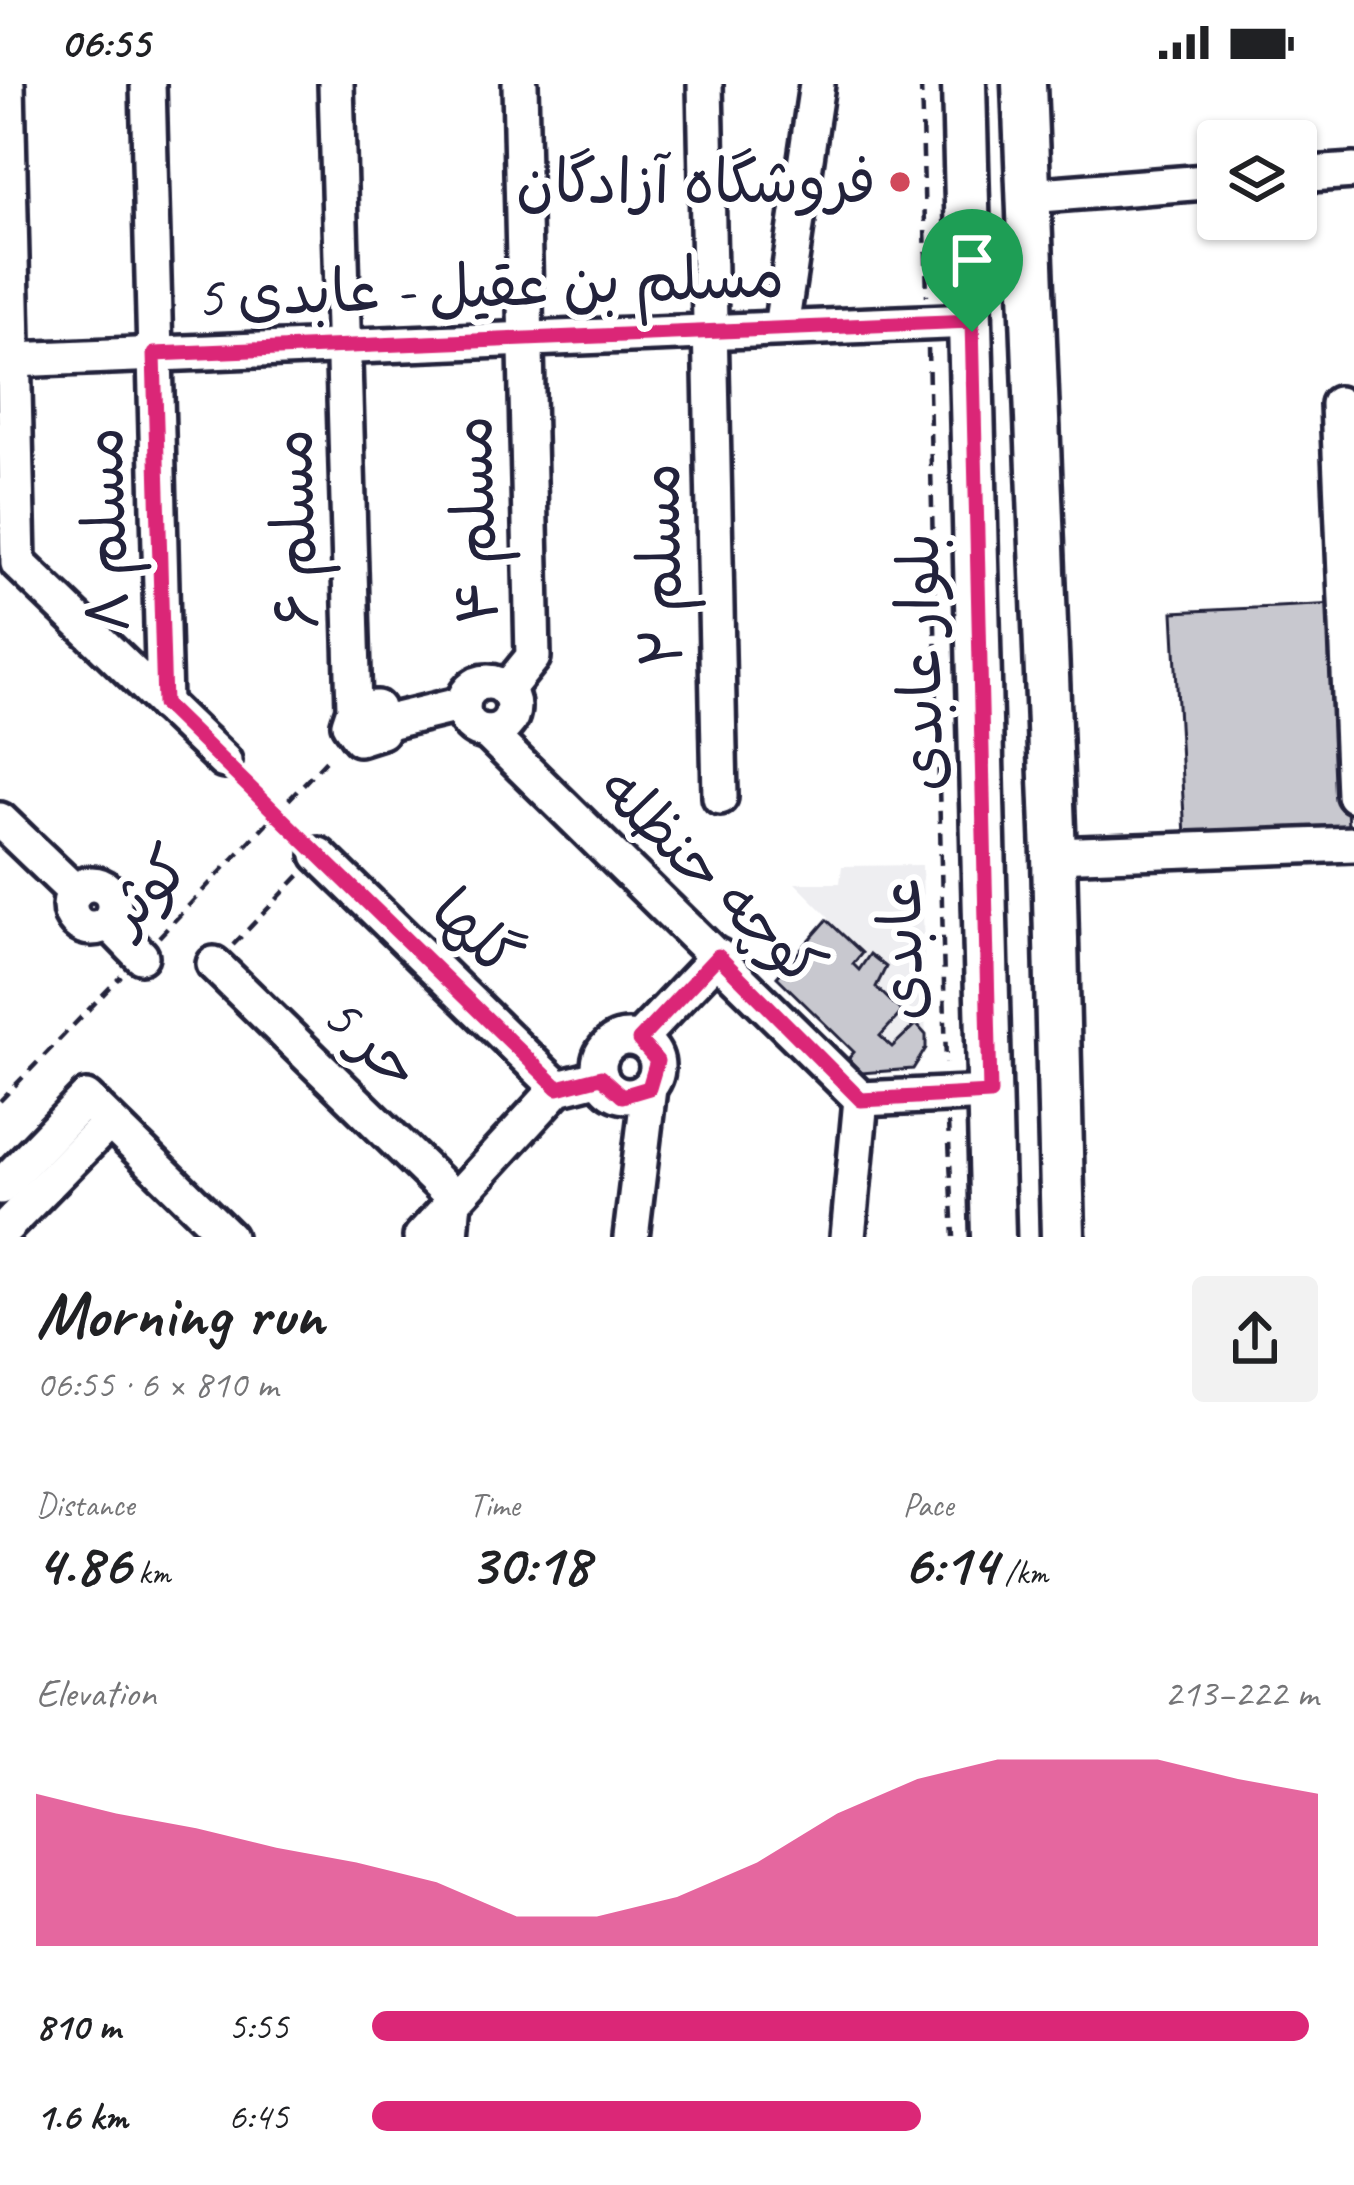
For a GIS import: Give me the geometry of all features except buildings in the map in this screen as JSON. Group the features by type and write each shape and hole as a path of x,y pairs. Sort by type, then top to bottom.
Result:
{"main road":[{"name":"بلوار عابدی","path":"964,84 993,1237"},
{"name":"بلوار عابدی","path":"1024,84 1054,855 1063,1237"},
{"path":"985,857 1054,855"}],"street":[{"path":"7,84 18,563 224,761"},
{"name":"مسلم ۸","path":"148,84 164,704"},
{"name":"مسلم ۶","path":"336,84 341,346 363,721"},
{"name":"مسلم ۴","path":"507,689 533,657 520,84"},
{"name":"مسلم ۲","path":"705,84 720,796"},
{"path":"781,328 817,84"},
{"path":"1317,174 1354,171"},
{"path":"1028,196 1197,183"},
{"name":"مسلم بن عقیل - عابدی 5","path":"13,360 972,321"},
{"path":"1338,404 1354,795"},
{"path":"497,682 507,689 513,700 508,723 487,732 465,718 463,704 474,685 497,682"},
{"path":"363,721 463,704"},
{"name":"کوچه حنظله","path":"487,732 861,1100"},
{"path":"0,820 75,892 93,884 106,889 114,901 108,922 141,956"},
{"path":"1054,855 1354,844"},
{"name":"گلها","path":"319,855 558,1088"},
{"path":"639,1040 718,956"},
{"name":"حر 5","path":"214,964 454,1198"},
{"path":"601,1077 604,1049 620,1039 639,1040 657,1061 649,1088 631,1237"},
{"path":"421,1237 558,1088 601,1077"},
{"path":"601,1077 622,1096 649,1088"},
{"path":"848,1237 861,1100 990,1093"},
{"path":"0,1187 98,1110"},
{"path":"0,1233 98,1110"},
{"path":"98,1110 228,1237"},
{"path":"451,1237 454,1198"}],"path":[{"name":"عابدی","path":"921,84 954,1237"},
{"name":"کوثر","path":"0,1101 363,721"},
{"path":"214,964 319,855 224,761"}],"shaded area":[{"path":"922,865 926,1048 913,1069 861,1073 848,1059 854,1051 777,977 829,917 795,883 840,883 842,866"}],"place":[{"name":"فروشگاه آزادگان","path":"900,182"}],"route":[{"path":"972,321 972,332 990,1093 861,1100 718,956 639,1040 657,1061 649,1088 622,1096 605,1086 601,1077 558,1088 164,704 154,354 972,321"}]}
